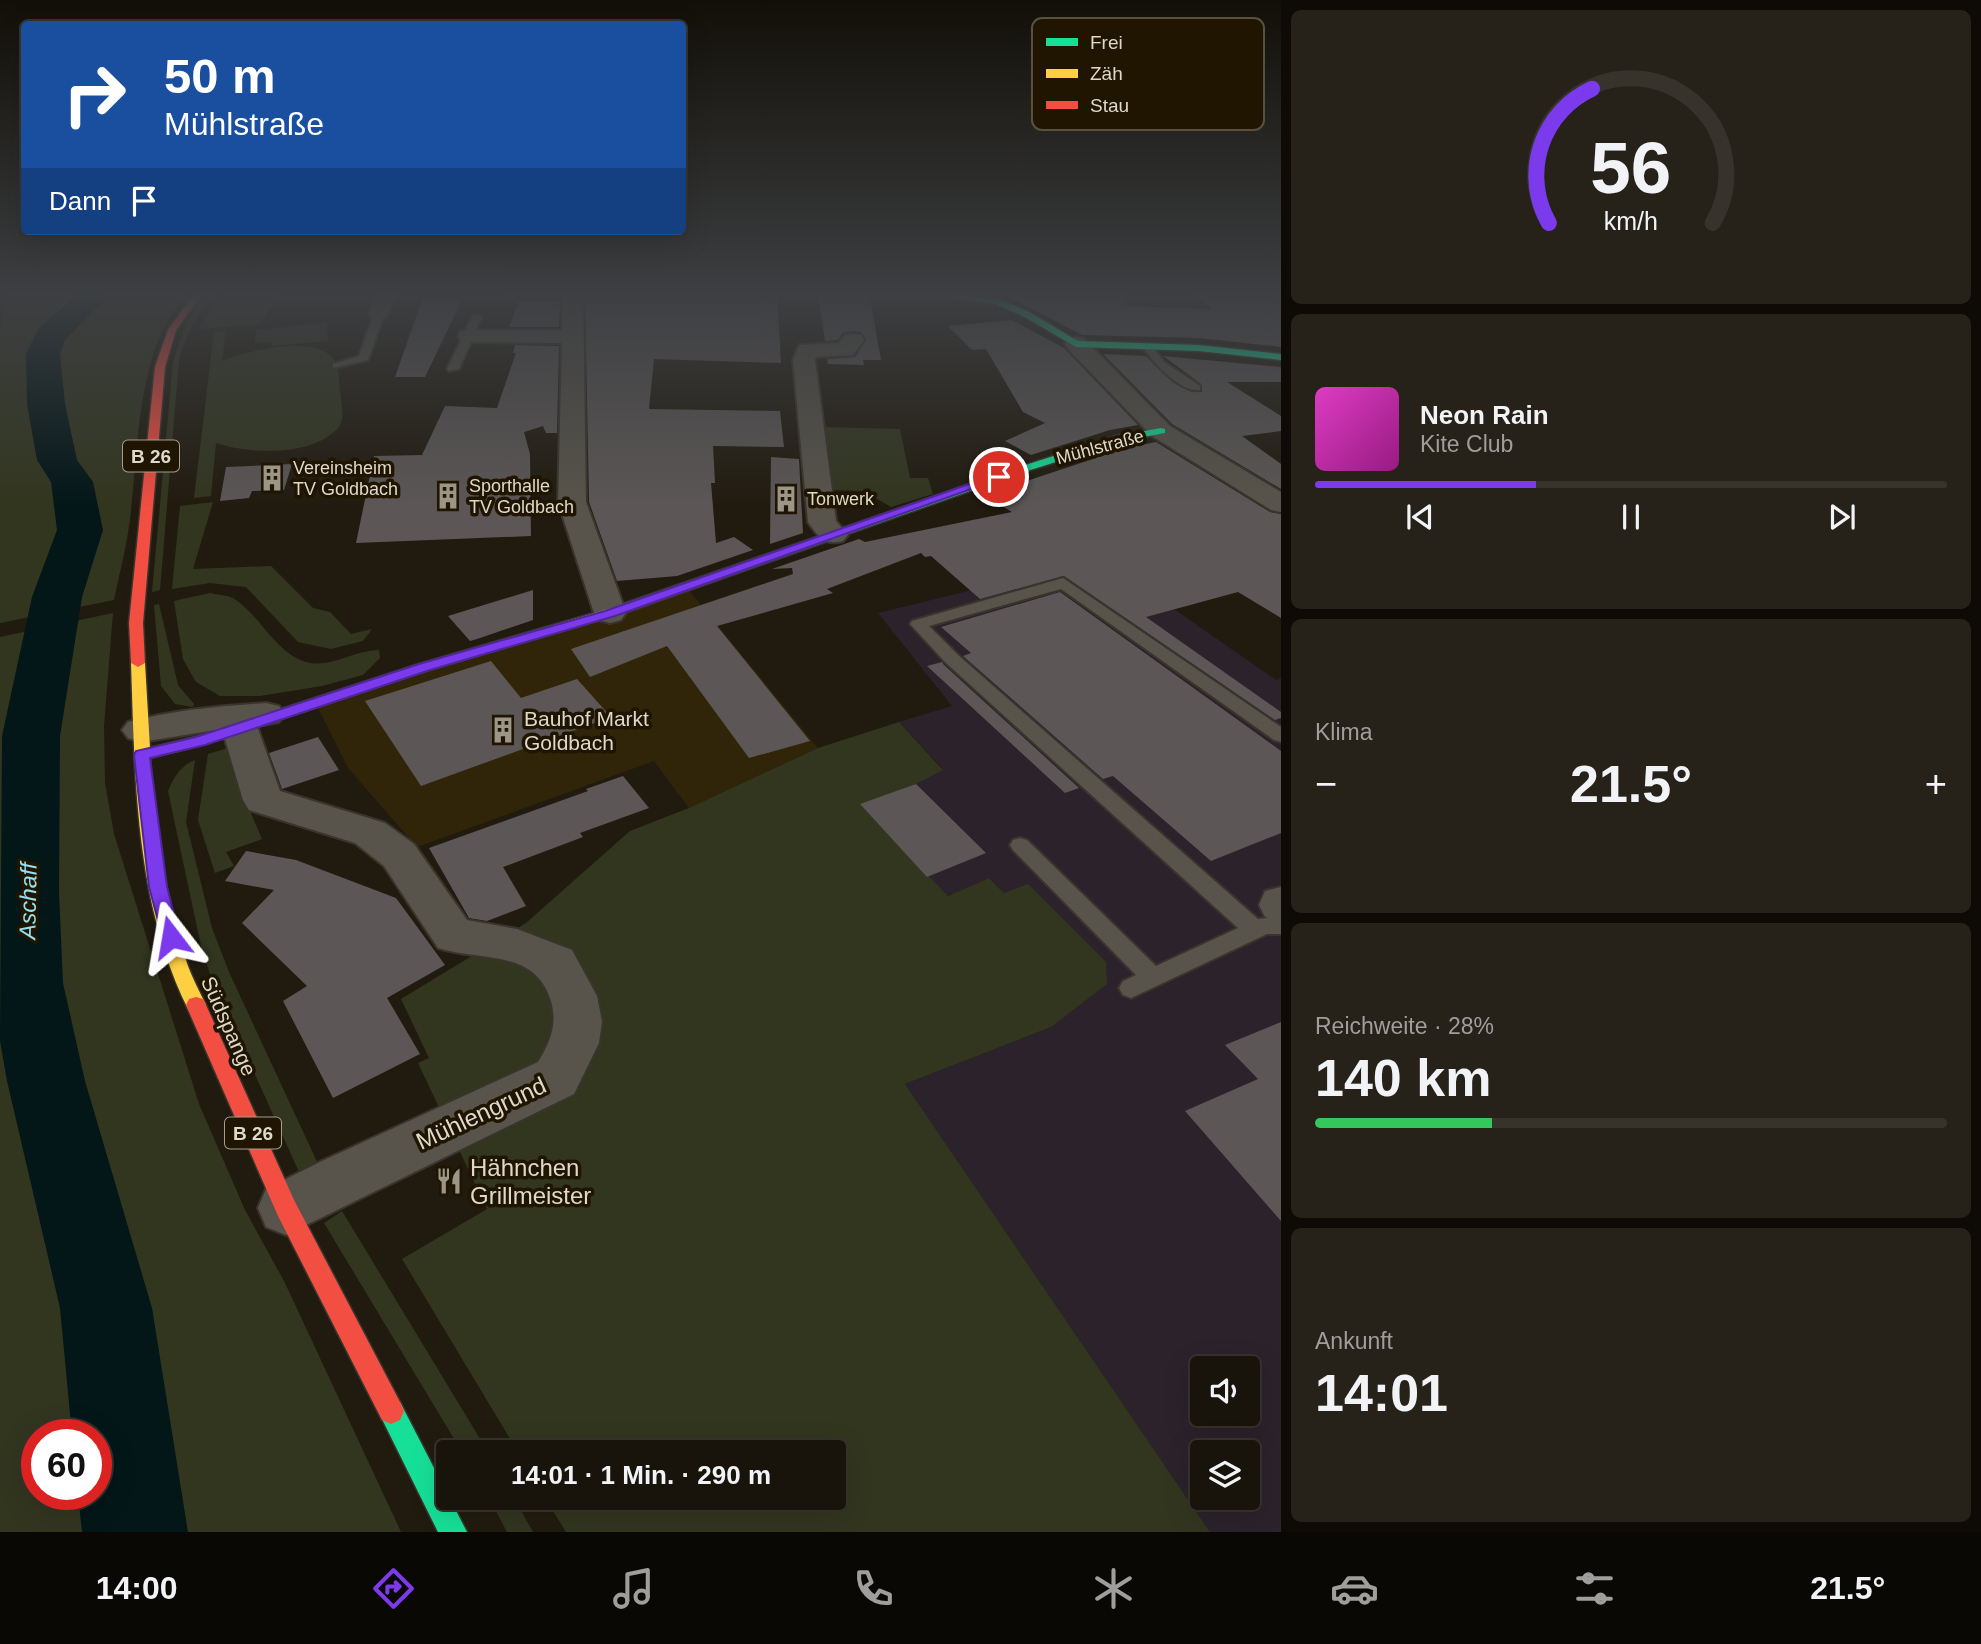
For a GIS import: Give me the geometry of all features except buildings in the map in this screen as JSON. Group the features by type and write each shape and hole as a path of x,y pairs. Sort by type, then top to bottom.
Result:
{"street":[{"name":"Südspange","path":"161,364 154,411 136,623 141,742 158,887 177,961 286,1208 453,1532"},
{"path":"573,364 572,502 610,613"},
{"path":"804,364 822,522 834,535"},
{"path":"1096,364 1161,431 1281,504"},
{"name":"Mühlstraße","path":"141,742 240,728 425,667 610,613 1120,438 1161,431"},
{"path":"1243,483 1281,481"},
{"name":"Mühlstraße","path":"141,742 200,719 282,713"},
{"name":"Mühlengrund","path":"240,728 263,800 370,833 399,855 454,936 522,947 556,963 570,988 580,1018 573,1051 556,1078 341,1179 286,1208"}],"lane":[{"path":"337,366 342,364"},
{"path":"453,369 455,364"},
{"path":"1161,364 1196,388"},
{"path":"1272,913 962,668 918,624 1063,583 1281,736"},
{"path":"1020,845 1153,977"},
{"path":"1272,913 1264,926 1281,925"},
{"path":"1131,988 1272,913"}],"shaded area":[{"path":"1074,565 1174,609 1276,680 1281,678 1281,1532 1210,1532 1195,1510 1260,1510 1260,1440 1190,1440 1190,1503 905,1084 1051,1027 1004,893 989,878 948,896 860,804 943,769 899,722 952,706 878,613"},
{"name":"Bauhof Markt Goldbach","path":"687,588 818,748 689,808 654,761 417,847 348,768 316,704"},
{"path":"18,759 41,760 37,834 41,857 13,874"},
{"path":"104,1304 135,1392 153,1497 169,1532 110,1532 108,1510 112,1510 112,1419 103,1419"}],"green space":[{"path":"0,364 151,364 139,426 130,522 114,600 0,623"},
{"path":"173,364 179,364 160,590 152,592"},
{"path":"210,364 336,364 342,411 338,428 313,444 280,451 245,449 216,443 211,496 194,498"},
{"path":"824,427 900,429 910,478 928,478 933,494 891,507 864,491 831,490"},
{"path":"213,502 193,569 271,566 313,608 330,612 351,634 372,629 363,641 331,649 298,642 246,587 210,583 172,589 180,506"},
{"path":"210,593 236,600 280,645 299,660 327,663 379,650 380,658 363,675 322,686 260,696 220,696 196,682 183,659 174,601"},
{"path":"159,604 178,685 194,704 193,707 175,704 161,686 154,605"},
{"path":"113,613 104,726 105,783 114,834 199,1104 245,1210 285,1283 401,1532 169,1532 153,1497 135,1392 112,1437 112,1419 21,1419 21,1510 108,1510 110,1532 0,1532 0,637","holes":["18,759 41,760 37,834 14,873"]},
{"path":"899,722 943,770 916,784 861,805 948,896 989,878 1004,893 1028,884 1106,962 1107,984 1051,1027 905,1084 1190,1503 1190,1510 1195,1510 1210,1532 566,1532 552,1510 846,1510 846,1440 511,1440 402,1259 487,1209 418,1063 429,1058 401,999 526,923 630,831 689,808 818,748"},
{"path":"231,747 237,781 262,839 226,852 234,866 215,873 198,820 208,754"},
{"path":"195,760 186,822 212,928 229,972 319,1166 299,1172 211,977 201,946 168,791 178,772"},
{"path":"342,1211 481,1440 455,1440 324,1223"},
{"path":"495,1510 521,1510 533,1532 507,1532"}],"waterway":[{"name":"Aschaff","path":"44,364 46,404 57,460 72,482 80,530 57,597 31,736 25,892 27,983 46,1081 106,1308 135,1532"}],"traffic: fast":[{"path":"622,609 1017,471 1120,438 1161,431"},
{"path":"391,1411 453,1532"}],"traffic: slow":[{"path":"142,755 199,741 424,667 622,609"},
{"path":"138,663 147,814 158,889 177,961 196,1005"}],"traffic: jam":[{"path":"138,663 136,623 161,364"},
{"path":"196,1005 286,1208 391,1411"}],"place":[{"name":"Vereinsheim TV Goldbach","path":"272,478"},
{"name":"Sporthalle TV Goldbach","path":"448,496"},
{"name":"Tonwerk","path":"786,499"},
{"name":"Bauhof Markt Goldbach","path":"503,730"},
{"name":"Hähnchen Grillmeister","path":"449,1181"}],"route":[{"path":"171,937 158,887 142,755 199,741 425,667 610,613 999,477"}]}
